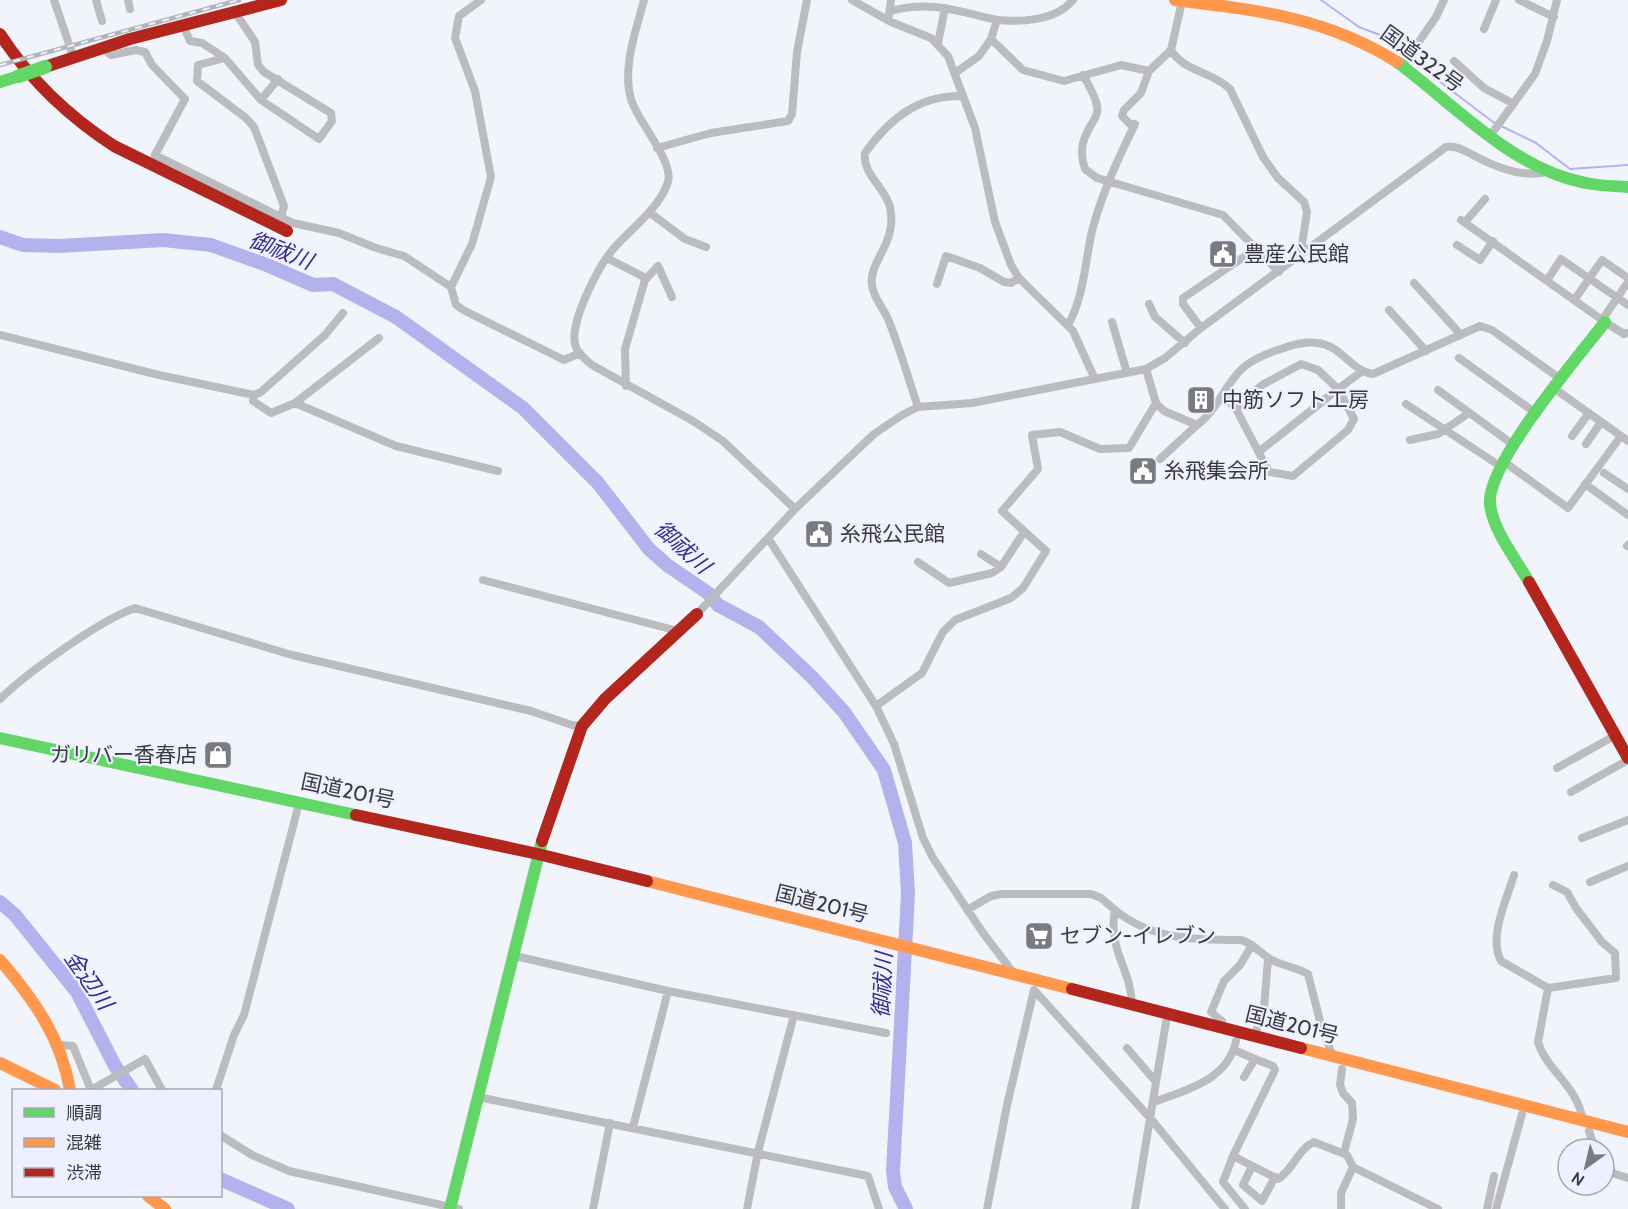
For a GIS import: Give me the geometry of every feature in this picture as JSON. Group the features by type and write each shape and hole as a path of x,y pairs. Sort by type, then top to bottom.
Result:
{"main road":[{"path":"0,82 102,47 281,0"},
{"name":"国道322号","path":"1175,0 1326,24 1405,63 1495,128 1546,172 1584,184 1628,186"},
{"path":"0,33 34,82 87,129 114,146 290,227"},
{"path":"1604,321 1502,464 1490,500 1491,513 1522,573 1628,759"},
{"path":"453,1208 478,1097 538,858 582,726 605,699 697,614"},
{"name":"国道201号","path":"0,738 538,858 1015,976 1334,1058 1586,1126 1628,1141"},
{"name":"国道201号","path":"0,748 297,811 538,858"},
{"name":"国道201号","path":"924,955 1034,990 1166,1023 1235,1045 1522,1114 1628,1132"},
{"path":"0,960 46,1016 60,1045 70,1089"},
{"path":"1,1065 53,1089"},
{"path":"149,1197 165,1209"}],"street":[{"path":"54,0 73,56"},
{"path":"96,0 102,21"},
{"path":"128,0 130,9"},
{"path":"451,287 472,244 491,177 475,91 455,38 459,16 481,0"},
{"path":"644,0 628,69 628,87 634,109 668,168 669,181 649,212 597,273 575,325 574,343 580,353 592,364 723,441 795,509"},
{"path":"657,148 711,133 788,121 792,114 797,52 807,0"},
{"path":"852,0 889,21 924,33 938,43 948,56 975,128 995,222 1011,265 1019,278 1068,325 1078,339 1094,377"},
{"path":"889,21 891,0"},
{"path":"890,11 912,5 945,8 997,20 1020,22 1052,14 1065,8 1073,0"},
{"path":"1405,63 1444,0"},
{"path":"1484,29 1496,0"},
{"path":"1519,0 1554,17"},
{"path":"1495,128 1534,74 1554,17 1557,0"},
{"path":"1068,325 1076,312 1092,231 1108,181 1134,125 1122,116 1124,110 1141,93 1149,71 1171,50 1192,1"},
{"path":"938,43 945,8"},
{"path":"183,25 190,40 202,43 225,58 261,100 319,139 332,121 331,113 264,72 258,65 255,42 235,12"},
{"path":"955,73 979,56 991,39 997,20"},
{"path":"991,39 1023,70 1064,81 1121,65 1149,71"},
{"path":"102,47 111,55 136,50 144,52 152,65 185,99 155,155 282,217 290,227 339,233 404,256 451,287 456,304 465,311 564,360 580,353"},
{"path":"1171,50 1177,60 1222,82 1230,89 1263,157 1278,178 1304,202 1307,212 1300,256"},
{"path":"225,58 198,65 197,81 246,118 254,127 284,206 282,217"},
{"path":"1454,61 1484,88 1512,103"},
{"path":"1083,75 1097,105 1097,113 1082,139 1083,163 1089,173 1108,181 1223,214 1280,272"},
{"path":"261,100 278,79"},
{"path":"918,407 894,336 872,286 874,267 888,245 891,218 886,196 865,164 865,153 911,107 935,97 963,96"},
{"path":"697,614 723,589 795,509 874,434 891,421 918,407 972,403 1094,377 1146,369 1185,343 1201,328 1280,272 1446,147 1457,146 1501,168 1531,176 1546,172"},
{"path":"1485,199 1463,221 1548,279 1604,321 1628,333"},
{"path":"649,212 685,239 706,247"},
{"path":"1457,245 1480,260 1493,241"},
{"path":"1201,328 1183,304 1183,298 1257,248"},
{"path":"937,284 946,256 980,268 1004,282 1011,283 1019,278"},
{"path":"608,258 642,276 645,280"},
{"path":"1548,279 1561,259 1628,306"},
{"path":"1575,300 1602,260 1628,280 1604,321"},
{"path":"626,386 625,349 645,280 658,266 672,297"},
{"path":"1414,283 1461,335"},
{"path":"1149,304 1155,317 1185,343"},
{"path":"1389,309 1426,351"},
{"path":"0,335 159,375 254,395 261,392 325,335 343,313"},
{"path":"1112,322 1127,373"},
{"path":"1160,459 1206,419 1242,368 1262,355 1301,342 1329,345 1338,350 1361,372 1373,374 1480,326 1492,330 1559,384 1589,413 1624,438 1568,508 1502,464 1442,430 1406,404"},
{"path":"254,395 253,401 270,413 295,403 379,338"},
{"path":"1459,358 1537,414"},
{"path":"1224,396 1236,409 1269,472 1293,476 1348,430 1353,419 1338,389 1318,370 1301,364 1262,385 1236,409"},
{"path":"1146,369 1156,403 1164,411 1197,425"},
{"path":"1260,451 1361,372"},
{"path":"1438,390 1515,446"},
{"path":"295,403 396,446 498,471"},
{"path":"876,706 922,673 943,632 955,620 1011,598 1023,588 1046,551 1002,511 1038,469 1032,435 1060,432 1100,449 1129,448 1156,403"},
{"path":"1410,440 1438,434 1469,413"},
{"path":"1572,436 1589,413"},
{"path":"1586,444 1601,422"},
{"path":"1604,473 1628,489"},
{"path":"1586,484 1628,515"},
{"path":"918,562 949,583 992,573 1001,567 1024,532"},
{"path":"768,538 876,706 894,744 923,838 933,858 1015,976"},
{"path":"981,554 1001,567"},
{"path":"483,580 678,631"},
{"path":"0,699 74,644 122,613 135,608 263,648 531,711 572,725 582,726"},
{"path":"1557,768 1616,735"},
{"path":"1571,792 1628,759"},
{"path":"216,1089 234,1035 244,1015 297,811"},
{"path":"1582,838 1628,820"},
{"path":"1590,882 1628,866"},
{"path":"1514,874 1498,932 1497,954 1501,962 1548,988 1616,978 1615,952 1602,942 1576,908 1567,892 1553,885"},
{"path":"967,910 991,896 1091,894 1101,898 1123,917 1178,939 1241,940 1252,945 1268,958 1308,974 1321,1025 1334,1058"},
{"path":"1114,910 1111,928 1132,993 1132,1006"},
{"path":"1222,1029 1222,1021 1211,1012 1218,991 1252,945"},
{"path":"515,956 668,991 885,1033"},
{"path":"1254,1037 1264,1008 1268,958"},
{"path":"1548,988 1538,1042 1540,1050 1564,1079 1581,1108 1590,1137"},
{"path":"1034,990 1151,1119 1225,1209"},
{"path":"987,1209 1007,1105 1034,990"},
{"path":"633,1127 668,991"},
{"path":"747,1209 758,1152 794,1015"},
{"path":"1135,1209 1166,1023"},
{"path":"60,1045 73,1046 91,1089"},
{"path":"1154,1102 1211,1080 1235,1045 1255,1059 1273,1066 1275,1070 1233,1156 1223,1182 1245,1209"},
{"path":"1127,1048 1156,1082"},
{"path":"92,1089 145,1059 161,1089"},
{"path":"1244,1077 1255,1059"},
{"path":"1342,1069 1340,1085 1343,1093 1352,1103 1353,1119 1344,1153"},
{"path":"478,1097 868,1176 879,1209"},
{"path":"1496,1209 1522,1114"},
{"path":"593,1209 610,1123"},
{"path":"222,1137 252,1155 290,1171 453,1208"},
{"path":"1233,1156 1278,1179 1284,1175 1307,1145 1314,1142 1344,1153 1353,1167 1438,1209"},
{"path":"1252,1166 1243,1185 1262,1201 1275,1177"},
{"path":"1341,1209 1341,1192 1353,1167"},
{"path":"1486,1209 1494,1176"}],"waterway":[{"path":"1321,0 1359,27 1380,35 1406,55"},
{"path":"1410,59 1493,122 1536,143 1570,169 1628,165"},
{"name":"御祓川","path":"0,237 23,245 60,246 163,240 211,245 267,265 313,285 333,284 396,317 523,408 598,483 649,549 667,565 708,593 718,605 759,627 812,677 844,712 884,770 905,843 908,894 893,1171 895,1187 906,1209"},
{"name":"金辺川","path":"0,902 15,915 77,992 115,1066 131,1089"},
{"name":"金辺川","path":"222,1180 288,1209"}],"railway":[{"path":"0,65 239,0"}],"traffic: fast":[{"path":"1397,62 1486,133 1533,164 1559,176 1586,183 1628,187"},
{"path":"19,76 45,67"},
{"path":"0,82 19,76"},
{"path":"1529,582 1506,544 1492,514 1490,504 1493,486 1503,463 1536,411 1605,322"},
{"path":"0,738 356,815"},
{"path":"450,1209 542,841"}],"traffic: slow":[{"path":"1175,0 1262,12 1317,25 1370,47 1397,62"},
{"path":"647,881 1072,989"},
{"path":"0,960 35,1005 53,1036 66,1071 70,1089"},
{"path":"1301,1048 1628,1132"},
{"path":"0,1063 53,1089"},
{"path":"149,1197 165,1209"}],"traffic: jam":[{"path":"45,67 130,39 281,0"},
{"path":"0,34 24,67 51,96 114,146 287,231"},
{"path":"1529,582 1628,758"},
{"path":"542,841 582,726 605,699 697,614"},
{"path":"356,815 538,854 647,881"},
{"path":"1072,989 1301,1048"}],"place":[{"name":"豊産公民館","path":"1223,254"},
{"name":"中筋ソフト工房","path":"1201,400"},
{"name":"糸飛集会所","path":"1143,471"},
{"name":"糸飛公民館","path":"819,534"},
{"name":"ガリバー香春店","path":"218,755"},
{"name":"セブン-イレブン","path":"1039,936"}]}
